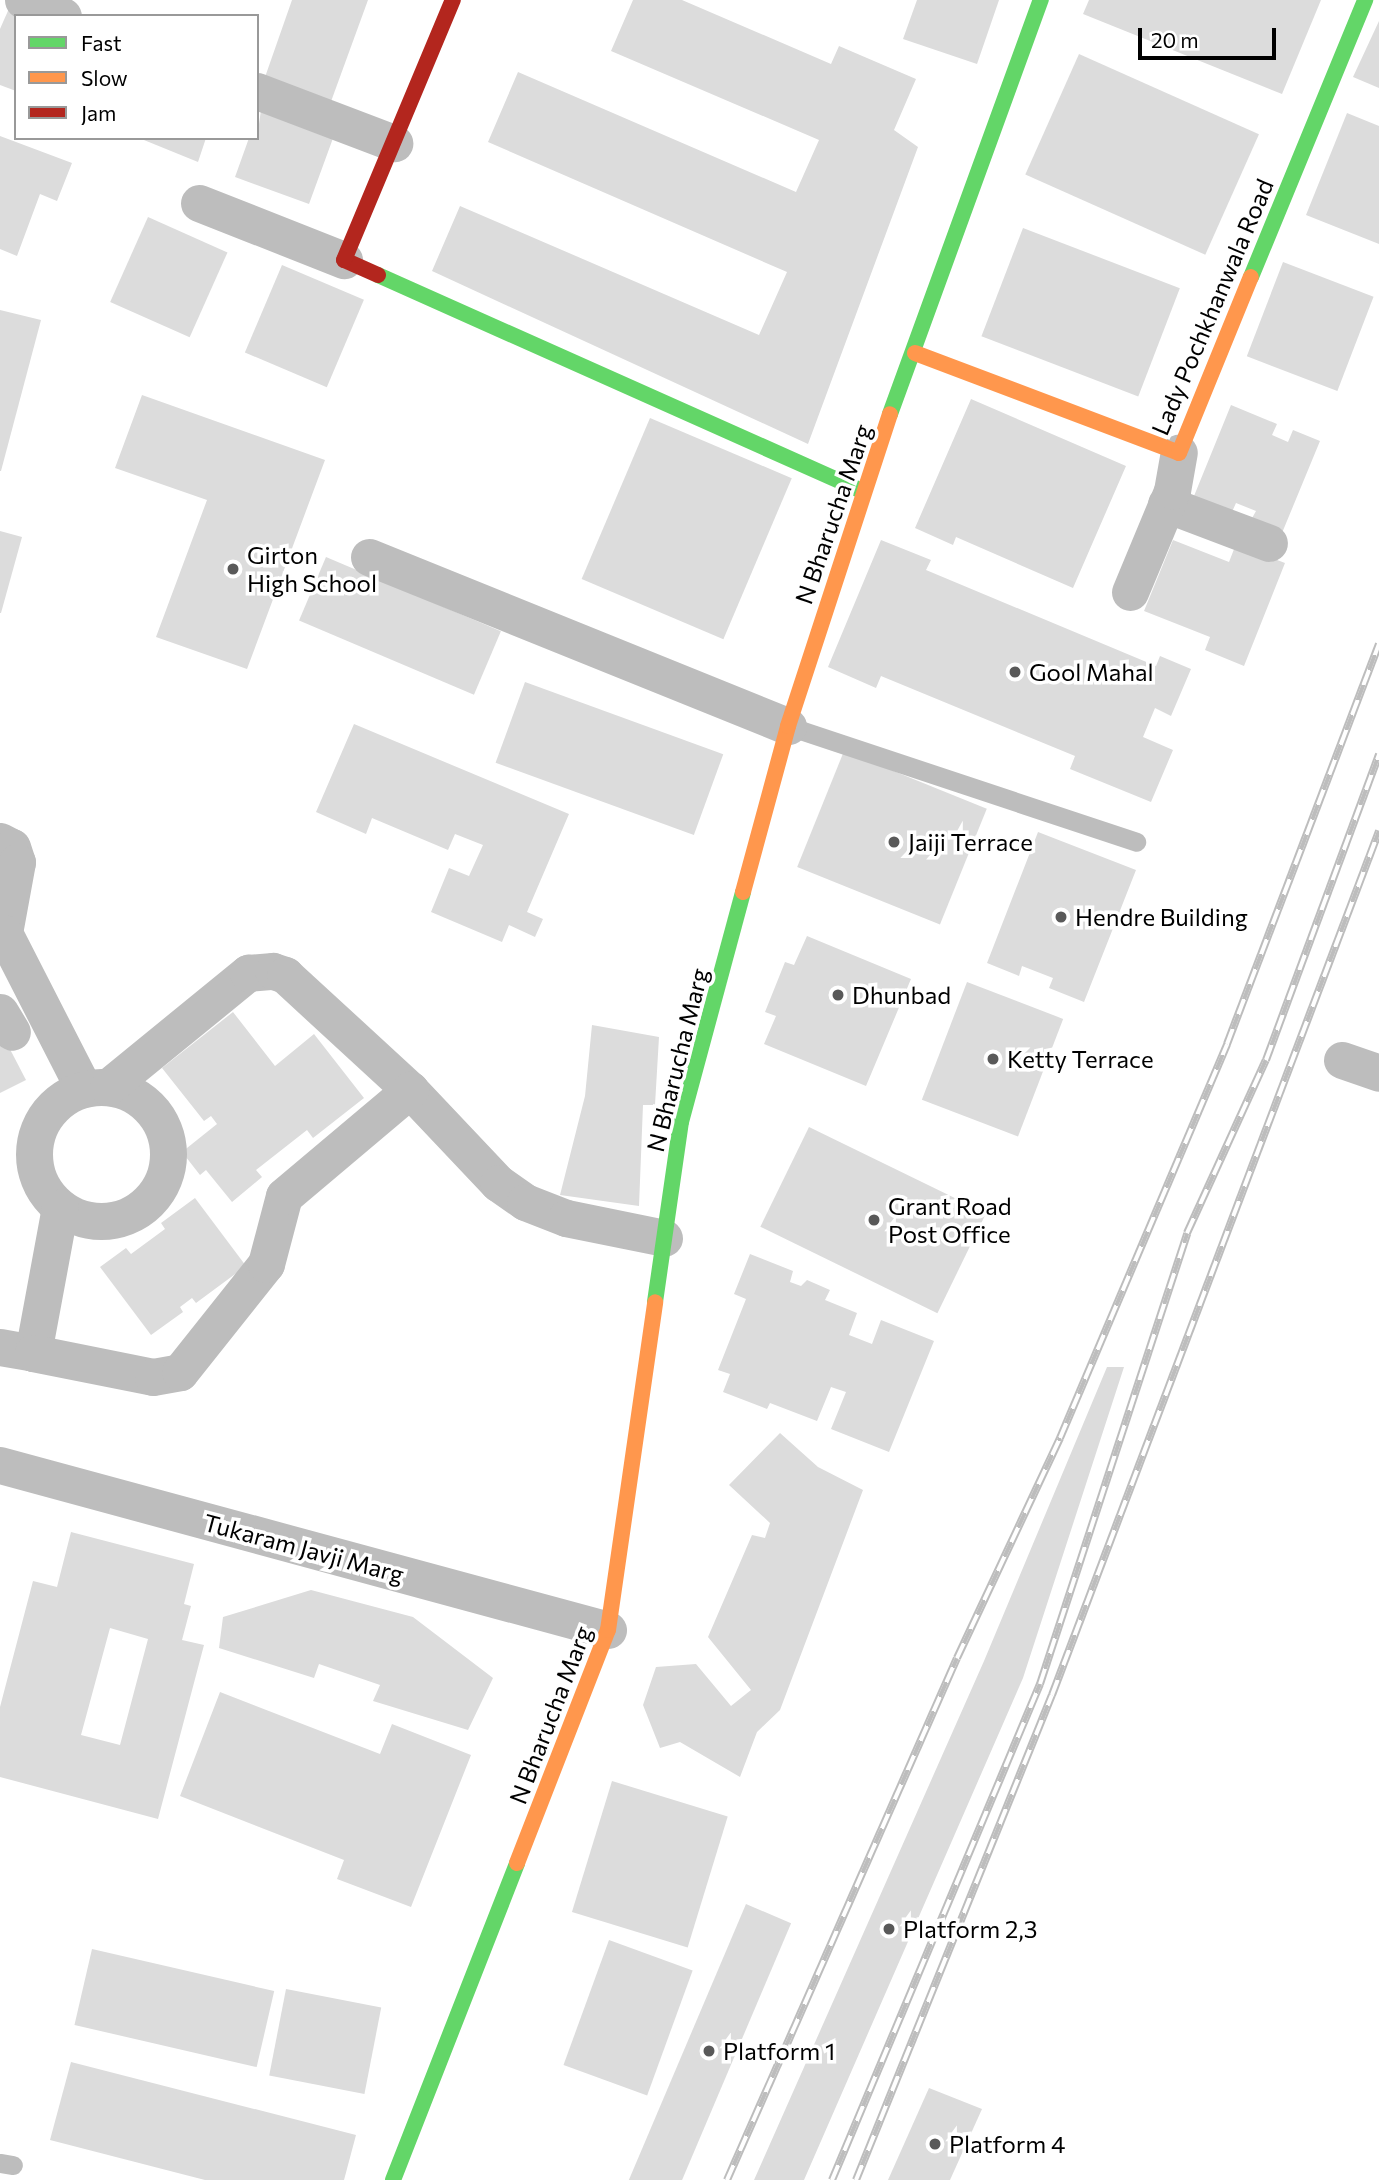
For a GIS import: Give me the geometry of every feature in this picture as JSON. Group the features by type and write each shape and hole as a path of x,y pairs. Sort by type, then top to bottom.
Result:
{"street":[{"path":"23,0 58,14"},
{"path":"344,260 453,0"},
{"name":"N Bharucha Marg","path":"393,2180 608,1630 681,1122 788,726 862,491 915,352 1041,0"},
{"name":"Lady Pochkhanwala Road","path":"915,352 1179,453 1365,0"},
{"path":"259,92 394,143"},
{"path":"199,203 344,260 862,491"},
{"path":"1130,592 1166,504 1179,453"},
{"path":"1166,504 1269,543"},
{"path":"369,557 788,726"},
{"path":"0,841 12,847 17,862 4,933 96,1088"},
{"path":"96,1088 248,973 261,970 285,975 410,1090 498,1183 525,1202 566,1218 664,1238"},
{"path":"1342,1060 1379,1073"},
{"path":"96,1088 125,1090 149,1105 164,1128 169,1155 163,1182 148,1202 126,1216 101,1222 76,1216 60,1207 38,1182 33,1157 36,1131 49,1109 71,1093 96,1088"},
{"path":"60,1207 16,1350 153,1377 180,1372 266,1264 284,1196 410,1090"},
{"name":"Tukaram Javji Marg","path":"0,1465 608,1630"}],"lane":[{"path":"788,726 1136,842"}],"building":[{"path":"292,0 368,0 329,107 264,80"},
{"path":"633,0 682,0 831,64 839,46 916,79 894,130 918,147 808,444 432,271 460,206 759,335 787,272 488,142 518,72 796,192 819,140 611,51"},
{"path":"917,0 999,0 977,64 903,39"},
{"path":"1089,0 1321,0 1282,94 1083,14"},
{"path":"11,4 15,14 14,90 0,85 0,29"},
{"path":"1379,21 1379,88 1353,77"},
{"path":"1079,54 1259,134 1205,255 1025,175"},
{"path":"262,103 336,130 309,204 235,177 248,140 259,140"},
{"path":"1347,113 1379,126 1379,244 1306,215"},
{"path":"0,136 72,163 57,201 40,194 17,256 0,249"},
{"path":"144,140 205,140 198,162"},
{"path":"148,217 227,252 190,337 110,302"},
{"path":"1023,228 1180,288 1138,397 981,336"},
{"path":"1283,262 1374,297 1337,391 1247,356"},
{"path":"282,265 364,300 327,387 245,352"},
{"path":"0,310 41,320 1,471 0,471"},
{"name":"Girton High School","path":"142,395 325,460 247,669 156,637 207,500 115,468"},
{"path":"971,399 1126,466 1073,588 956,537 953,545 915,528"},
{"path":"1231,405 1277,424 1272,435 1288,442 1293,430 1320,441 1282,533 1251,520 1256,511 1236,503 1232,512 1194,496"},
{"path":"650,418 792,478 723,639 582,579"},
{"path":"0,531 22,537 1,613 0,613"},
{"name":"Gool Mahal","path":"881,540 931,560 926,570 1156,666 1160,656 1191,669 1171,716 1155,708 1143,737 1173,750 1151,802 1070,769 1075,756 881,676 876,688 828,667"},
{"path":"1173,540 1229,562 1236,544 1285,563 1244,666 1205,650 1210,637 1144,611"},
{"path":"326,557 501,631 474,695 299,621"},
{"path":"525,682 723,754 694,835 496,763"},
{"path":"354,724 569,814 527,912 543,919 535,937 509,925 502,942 431,912 449,868 469,876 483,845 455,834 448,850 372,818 366,834 316,812"},
{"name":"Jaiji Terrace","path":"844,751 987,809 940,925 797,867"},
{"name":"Hendre Building","path":"1038,832 1136,870 1084,1002 1049,988 1053,978 1022,966 1019,976 987,963"},
{"name":"Dhunbad","path":"807,936 911,979 866,1086 764,1044 776,1016 765,1012 785,962 794,965"},
{"name":"Ketty Terrace","path":"967,982 1063,1019 1018,1137 922,1100"},
{"path":"233,1012 275,1066 314,1034 364,1098 313,1138 307,1130 256,1170 262,1177 232,1202 206,1170 200,1175 182,1152 217,1124 211,1116 204,1121 162,1068"},
{"path":"592,1025 659,1037 655,1105 643,1105 639,1206 560,1195 585,1096"},
{"path":"0,1030 26,1080 0,1093"},
{"name":"Grant Road Post Office","path":"809,1127 986,1213 937,1313 760,1227"},
{"path":"195,1198 246,1266 196,1303 192,1298 180,1307 183,1312 151,1335 100,1267 126,1248 131,1254 165,1229 161,1223"},
{"path":"750,1254 793,1271 790,1282 801,1286 807,1280 830,1290 825,1300 857,1313 849,1335 872,1344 881,1320 934,1341 889,1452 831,1429 846,1392 831,1387 817,1421 770,1403 767,1409 723,1392 730,1374 718,1370 746,1299 734,1294"},
{"name":"Platform 2,3","path":"1107,1367 1124,1367 1023,1678 804,2180 754,2180 984,1661"},
{"path":"780,1433 818,1467 863,1490 780,1710 757,1732 740,1777 680,1742 660,1748 643,1705 656,1667 696,1664 731,1706 751,1690 708,1637 752,1535 765,1538 770,1523 729,1485"},
{"path":"71,1532 194,1564 184,1604 191,1606 182,1640 204,1645 158,1819 0,1777 0,1707 33,1581 57,1587","holes":["110,1628 148,1639 120,1745 81,1735"]},
{"path":"311,1590 413,1617 493,1678 468,1730 373,1701 380,1685 319,1664 314,1678 219,1648 223,1617"},
{"path":"220,1692 380,1754 392,1724 471,1755 411,1907 337,1879 344,1860 180,1796"},
{"path":"612,1781 728,1816 688,1947 572,1912"},
{"name":"Platform 1","path":"746,1904 791,1923 682,2180 629,2180"},
{"path":"609,1940 693,1970 647,2095 564,2065"},
{"path":"92,1949 274,1991 257,2067 74,2025"},
{"path":"286,1989 381,2008 364,2094 269,2075"},
{"path":"71,2062 356,2135 344,2180 205,2180 50,2140"},
{"name":"Platform 4","path":"929,2088 982,2109 950,2180 888,2180"}],"railway":[{"path":"727,2180 957,1658 1060,1438 1227,1044 1379,644"},
{"path":"832,2180 1040,1684 1187,1233 1266,1060 1379,754"},
{"path":"856,2180 1052,1695 1379,831"}],"traffic: fast":[{"path":"890,414 1041,0"},
{"path":"1251,277 1365,0"},
{"path":"378,275 862,491"},
{"path":"655,1302 681,1122 743,892"},
{"path":"393,2180 517,1863"}],"traffic: slow":[{"path":"915,353 1179,453 1251,277"},
{"path":"743,892 788,726 890,414"},
{"path":"517,1863 608,1630 655,1302"}],"traffic: jam":[{"path":"378,275 344,260 453,0"}],"place":[{"name":"Girton High School","path":"233,569"},
{"name":"Gool Mahal","path":"1015,672"},
{"name":"Jaiji Terrace","path":"894,842"},
{"name":"Hendre Building","path":"1061,917"},
{"name":"Dhunbad","path":"838,995"},
{"name":"Ketty Terrace","path":"993,1059"},
{"name":"Grant Road Post Office","path":"874,1220"},
{"name":"Platform 2,3","path":"889,1929"},
{"name":"Platform 1","path":"709,2051"},
{"name":"Platform 4","path":"935,2144"}]}
